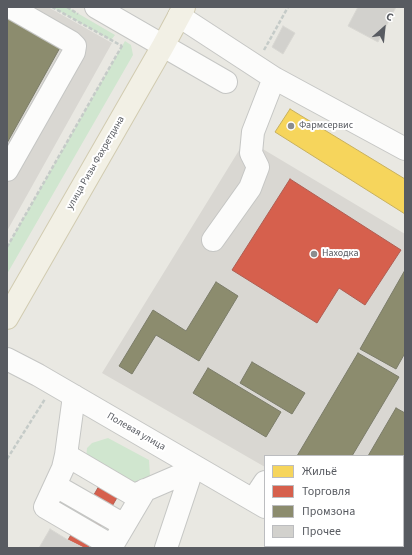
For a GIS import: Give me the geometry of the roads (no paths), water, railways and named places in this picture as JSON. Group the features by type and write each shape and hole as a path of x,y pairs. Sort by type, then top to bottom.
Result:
{"main road":[{"name":"улица Ризы Фахретдина","path":"9,311 163,46 181,12"}],"street":[{"path":"7,170 74,52 75,46 71,42 10,7"},
{"path":"96,7 226,82"},
{"path":"181,12 274,78 405,149"},
{"path":"213,240 250,188 258,167 251,152 253,132 274,78"},
{"name":"Полевая улица","path":"7,359 74,396 193,468 259,503"},
{"path":"74,396 62,469 45,507 112,546 134,508 193,468"},
{"path":"166,548 193,468"},
{"path":"62,469 134,495 134,508"},
{"path":"259,503 264,486"}],"place":[{"name":"Фармсервис","path":"291,126"},
{"name":"Находка","path":"314,254"}]}
